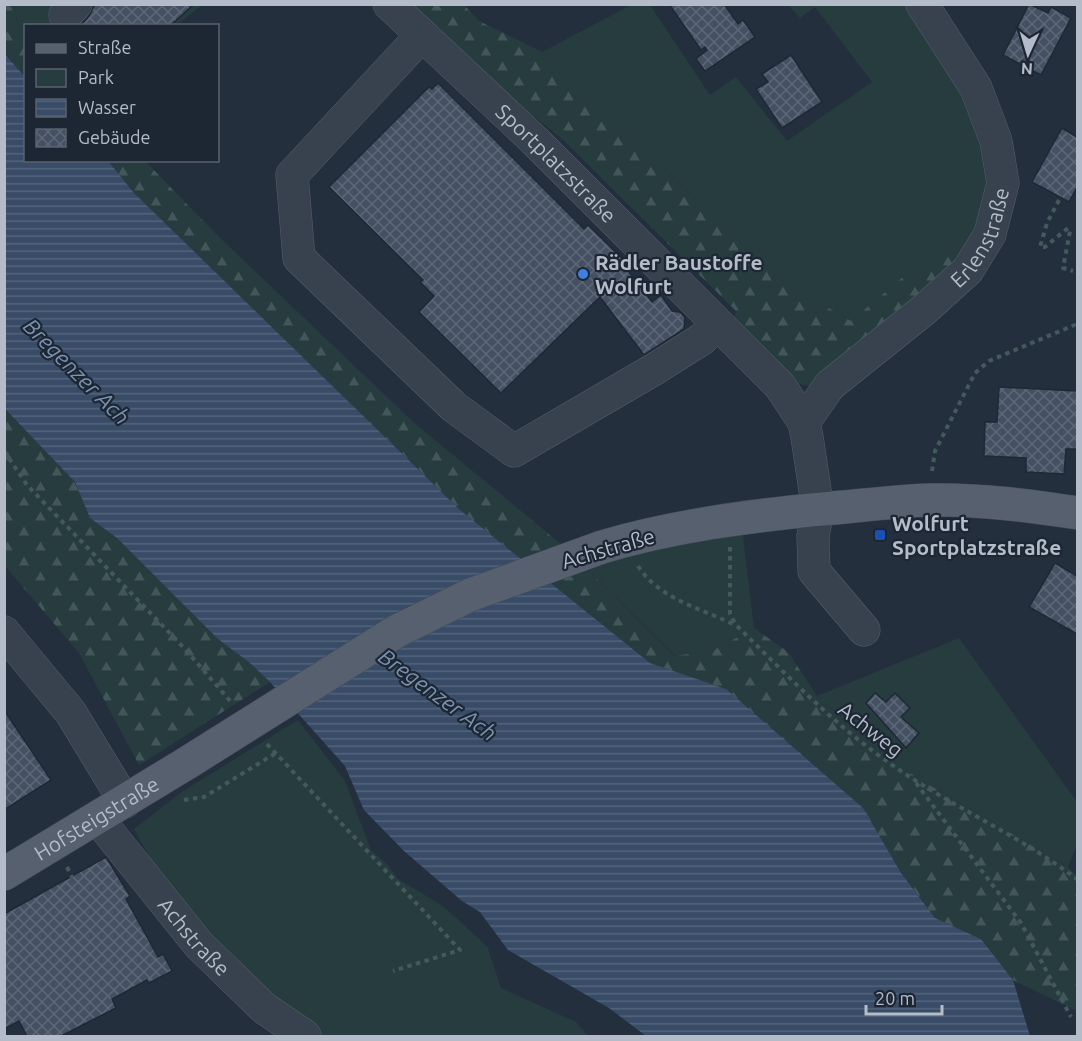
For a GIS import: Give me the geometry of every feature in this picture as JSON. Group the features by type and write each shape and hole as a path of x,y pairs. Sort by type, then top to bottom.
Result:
{"main road":[{"name":"Achstraße","path":"187,763 397,631 470,595 602,547 659,532 818,510 933,500 1033,506 1077,513"},
{"name":"Hofsteigstraße","path":"4,874 187,763"}],"street":[{"name":"Sportplatzstraße","path":"389,4 534,140 780,386 804,422 818,510 813,536 814,571 864,630"},
{"name":"Erlenstraße","path":"804,422 830,385 925,309 968,270 990,234 1003,183 996,141 976,88 922,4"},
{"path":"422,35 292,175 299,258 307,266 454,407 514,452 702,339 716,324"},
{"name":"Achstraße","path":"4,632 71,713 112,810 199,945 264,1008 305,1036"}],"path":[{"path":"1059,200 1039,243 1040,247 1045,247 1068,228 1070,231 1063,268 1073,271"},
{"path":"932,472 934,451 975,373 989,361 1077,324"},
{"path":"4,452 27,485 185,649 238,710"},
{"path":"729,541 732,573 730,614 736,625"},
{"path":"636,562 639,569 669,596 690,608 736,625"},
{"name":"Achweg","path":"736,625 834,719 914,779 1041,852 1077,880"},
{"path":"261,736 460,950 393,971"},
{"path":"183,801 204,797 276,753"},
{"path":"914,779 1021,923 1071,1017"}],"green space":[{"path":"4,5 14,5 20,35 24,40 24,76 5,53"},
{"path":"14,5 202,5 178,24 24,24 24,40 20,35"},
{"path":"392,5 464,5 479,21 542,52 778,278 851,321 909,272 966,250 827,391 792,382 732,326 736,311 561,138 535,117 525,129"},
{"path":"631,5 650,5 710,95 736,77 787,141 872,82 815,7 800,18 788,5 920,5 994,142 979,244 851,321 778,278 542,52"},
{"path":"109,162 146,162 217,235 412,421 568,550 674,656 714,650 754,628 788,652 817,696 882,752 916,777 1068,867 1077,876 1077,1011 1013,980 981,939 935,918 901,873 726,689 650,663 460,510 134,193"},
{"path":"4,409 75,482 90,518 117,538 218,639 250,663 270,682 139,765 79,653 5,566"},
{"path":"742,527 754,628 714,650 675,656 568,550"},
{"path":"959,638 1077,802 1077,844 1068,867 916,777 882,752 817,696"},
{"path":"298,720 345,781 371,850 388,865 398,879 443,906 487,946 501,988 576,1022 588,1036 323,1036 291,1020 212,942 163,883 134,829 183,791"}],"water":[{"name":"Bregenzer Ach","path":"4,53 24,76 24,162 109,162 134,193 460,510 650,663 726,689 863,808 901,873 935,918 981,939 1013,980 1030,1036 646,1036 609,1008 508,950 480,912 462,901 404,851 364,810 345,766 270,682 250,663 218,639 117,538 90,518 75,482 5,409"}],"building":[{"path":"95,4 194,4 172,24 82,24"},
{"path":"669,4 724,4 738,24 743,20 755,37 705,71 696,59 707,50 705,47 701,50"},
{"path":"1029,4 1048,13 1051,7 1071,18 1041,75 1003,55"},
{"path":"791,55 822,102 782,128 756,89 768,82 762,74"},
{"path":"438,83 584,229 588,225 630,266 627,269 652,302 661,295 672,311 680,312 685,317 684,329 644,355 600,297 501,393 419,312 434,296 420,282 423,280 329,187 429,87 432,89"},
{"path":"1062,128 1077,137 1077,187 1069,202 1032,182"},
{"path":"999,387 1077,391 1077,449 1066,449 1064,474 1026,472 1026,458 984,456 985,422 997,422"},
{"path":"1055,563 1077,576 1077,634 1029,607"},
{"path":"875,693 886,702 895,693 910,708 901,717 919,733 906,748 866,703"},
{"path":"4,710 51,780 4,810"},
{"path":"106,857 130,896 126,899 158,957 163,954 172,971 149,983 147,980 112,999 116,1008 61,1036 27,1036 19,1021 4,1029 4,914"}],"place":[{"name":"Rädler Baustoffe Wolfurt","path":"583,274"},
{"name":"Wolfurt Sportplatzstraße","path":"880,535"}]}
